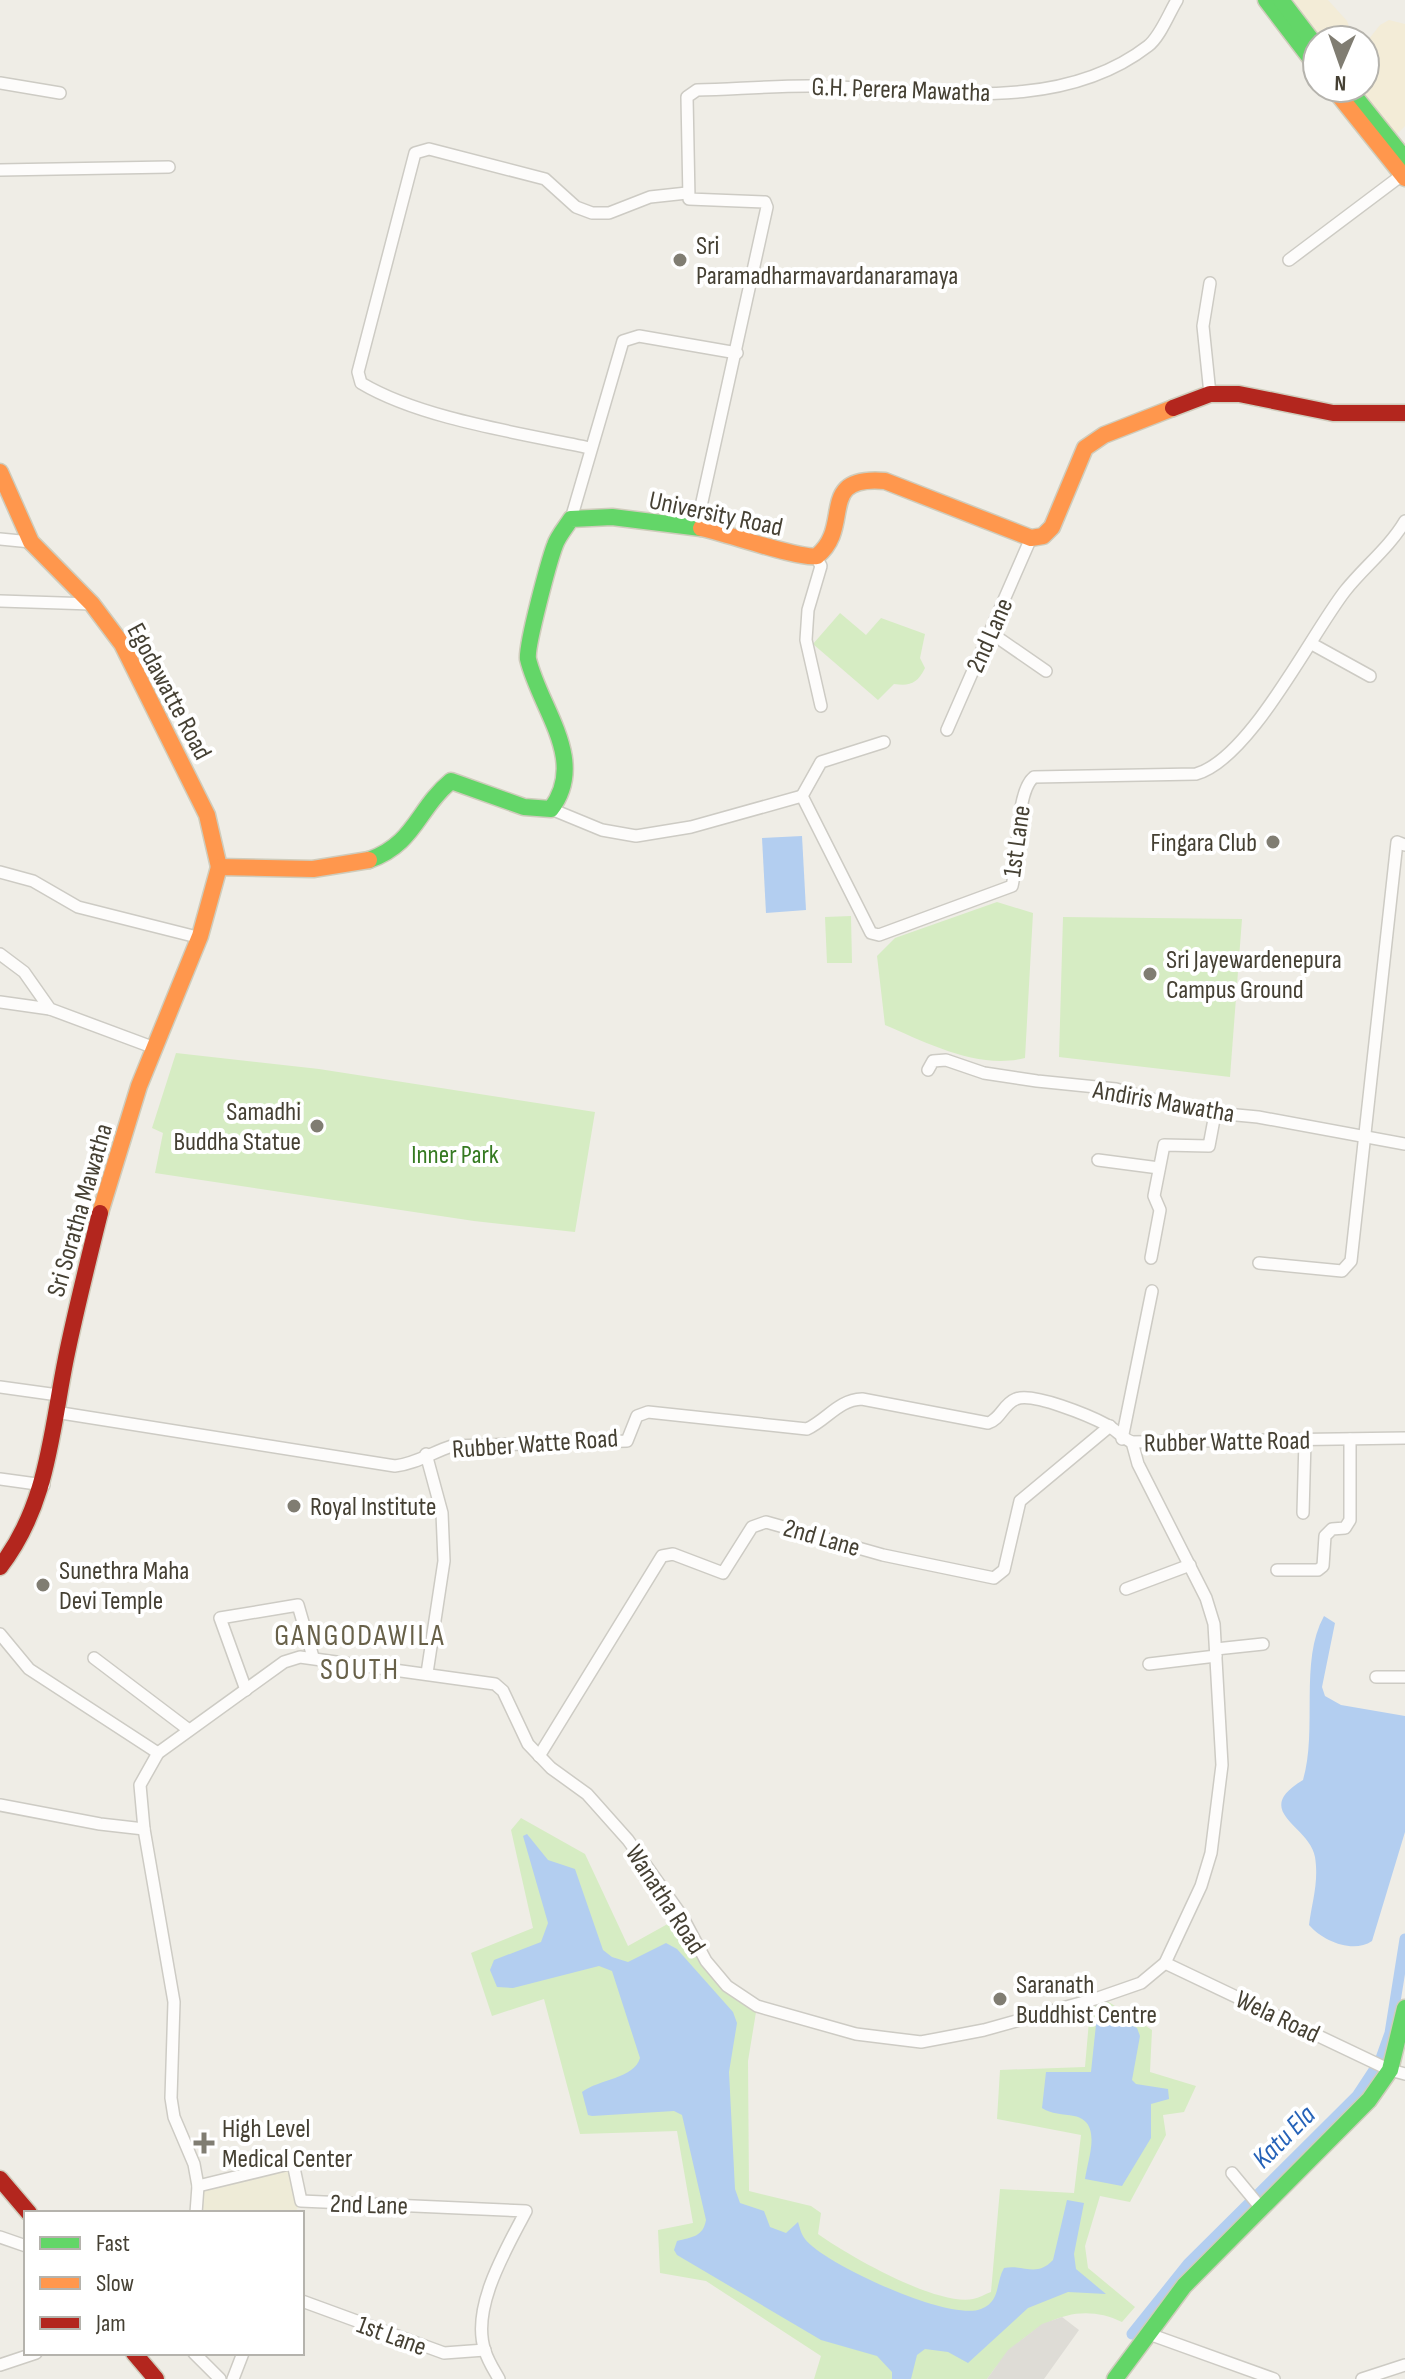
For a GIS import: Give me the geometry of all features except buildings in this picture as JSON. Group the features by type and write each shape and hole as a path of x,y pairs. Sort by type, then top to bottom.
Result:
{"main road":[{"path":"1266,0 1301,46"},
{"path":"1281,0 1301,26"},
{"path":"1348,104 1374,131"},
{"path":"1358,104 1404,171"},
{"path":"816,557 825,549 842,497 851,484 861,479 885,481 1031,538 1043,536 1052,527 1085,448 1104,435 1210,394 1239,394 1333,413 1405,413"},
{"name":"Egodawatte Road","path":"0,472 31,542 92,604 122,644 207,815 219,867"},
{"name":"University Road","path":"571,519 592,515 696,529 761,542 801,557 816,557"},
{"path":"219,867 347,867 384,855 405,841 433,794 451,781 524,807 551,809 563,792 565,775 557,734 528,650 555,544 571,519"},
{"name":"Sri Soratha Mawatha","path":"0,1567 16,1549 32,1520 44,1485 56,1404 78,1298 113,1169 152,1047 197,937 219,867"},
{"path":"1115,2379 1184,2286 1369,2100 1388,2068 1405,2008"},
{"path":"0,2179 27,2211"},
{"path":"136,2355 156,2379"}],"street":[{"name":"G.H. Perera Mawatha","path":"687,193 687,97 697,90 809,86 924,95 982,93 1084,81 1151,45 1177,0"},
{"path":"0,83 60,93"},
{"path":"590,448 424,408 383,396 361,383 358,372 361,358 415,153 429,149 545,179 576,207 592,213 609,213 650,197 687,193 689,199 696,202 765,202 767,207 737,353 696,529"},
{"path":"0,170 169,167"},
{"path":"1289,260 1404,171"},
{"path":"1210,283 1203,326 1210,394"},
{"path":"571,519 623,341 639,336 737,353"},
{"name":"1st Lane","path":"802,796 871,933 879,935 1012,886 1018,866 1023,789 1034,777 1196,774 1211,770 1237,744 1312,644 1346,590 1405,521"},
{"name":"2nd Lane","path":"947,730 1031,538"},
{"path":"0,539 31,542"},
{"path":"816,557 821,566 808,610 806,640 821,706"},
{"path":"0,601 92,604"},
{"path":"991,633 1046,671"},
{"path":"1312,644 1370,676"},
{"path":"551,809 602,830 636,836 691,827 802,796 821,762 884,742"},
{"path":"1259,1263 1348,1269 1397,842 1405,845"},
{"path":"0,872 33,881 78,907 197,937"},
{"path":"0,954 24,972 50,1009"},
{"path":"0,1002 50,1009 152,1047"},
{"name":"Andiris Mawatha","path":"928,1070 933,1061 946,1060 984,1073 1130,1092 1172,1106 1215,1114 1258,1117 1405,1144"},
{"path":"1151,1258 1160,1210 1154,1196 1164,1145 1209,1146 1215,1114"},
{"path":"1098,1160 1159,1168"},
{"path":"1127,1440 1152,1291"},
{"name":"Rubber Watte Road","path":"0,1387 56,1404 395,1466 411,1465 426,1454 452,1446 627,1441 637,1416 648,1412 807,1429 823,1421 849,1399 988,1423 996,1421 1006,1406 1018,1398 1036,1398 1110,1426 1127,1440 1405,1438"},
{"name":"2nd Lane","path":"539,1756 662,1556 673,1554 723,1573 752,1527 766,1522 883,1555 994,1578 1004,1570 1020,1501 1110,1426"},
{"path":"1277,1570 1318,1570 1323,1566 1325,1536 1332,1529 1345,1528 1350,1520 1350,1439"},
{"name":"Wanatha Road","path":"196,2211 198,2186 171,2098 174,2002 144,1829 140,1785 158,1753 284,1662 313,1657 495,1684 503,1691 528,1744 587,1794 628,1840 682,1916 706,1961 727,1986 757,2006 856,2034 921,2042 984,2030 1141,1983 1165,1963 1201,1886 1211,1853 1222,1765 1214,1624 1190,1565 1127,1440"},
{"path":"1303,1513 1305,1440"},
{"path":"426,1454 442,1513 444,1561 427,1673"},
{"path":"0,1479 44,1485"},
{"path":"1126,1589 1190,1565"},
{"path":"246,1690 220,1618 298,1605 313,1657"},
{"path":"0,1634 29,1669 158,1753"},
{"path":"1149,1664 1263,1644"},
{"path":"94,1658 189,1730"},
{"path":"1376,1677 1405,1677"},
{"path":"0,1805 144,1829"},
{"name":"Wela Road","path":"1165,1963 1388,2068"},
{"name":"2nd Lane","path":"198,2186 293,2163 301,2201 526,2211 497,2264 489,2288 483,2337 485,2350"},
{"path":"1232,2173 1261,2208"},
{"path":"0,2237 24,2245"},
{"name":"1st Lane","path":"304,2302 444,2353 485,2350"},
{"path":"1149,2334 1274,2379"},
{"path":"485,2350 499,2379"},
{"path":"0,2365 30,2355"},
{"path":"196,2355 220,2379"},
{"path":"233,2379 242,2355"},
{"path":"1362,2379 1398,2364 1405,2365"}],"shaded area":[{"path":"1292,0 1328,0 1348,24 1309,24"},
{"path":"1389,20 1405,24 1405,126 1394,137 1368,104 1381,104 1381,24"},
{"path":"294,2169 301,2201 296,2211 196,2211 199,2191"},
{"path":"1062,2317 1079,2330 1044,2379 987,2379 1008,2350 1042,2324"}],"green space":[{"path":"840,613 866,635 881,618 925,634 920,658 925,668 919,678 909,684 894,684 878,700 813,644"},
{"path":"997,902 1033,913 1025,1058 1008,1061 972,1058 936,1047 885,1025 877,956 895,938"},
{"path":"851,916 852,963 827,963 825,917"},
{"name":"Sri Jayewardenepura Campus Ground","path":"1063,917 1242,919 1230,1077 1059,1057"},
{"name":"Inner Park","path":"176,1053 319,1069 595,1112 575,1232 474,1221 155,1173 163,1133 152,1128"},
{"path":"521,1818 585,1854 628,1946 682,1916 706,1961 757,2006 748,2061 749,2191 811,2206 821,2213 818,2234 871,2266 938,2295 973,2299 991,2292 1000,2189 1074,2193 1081,2135 997,2119 1000,2070 1085,2067 1089,2021 1083,2003 1101,1997 1152,2030 1150,2072 1196,2086 1184,2112 1163,2115 1166,2135 1130,2202 1100,2196 1085,2246 1088,2268 1135,2307 1122,2322 1102,2315 1082,2313 1046,2324 1013,2348 987,2379 814,2379 821,2356 706,2281 660,2273 658,2230 693,2223 677,2131 580,2134 544,1999 492,2016 471,1953 533,1928 511,1830"}],"water":[{"path":"802,836 806,910 766,913 762,838"},
{"path":"1324,1616 1335,1623 1322,1687 1325,1696 1341,1705 1405,1716 1405,1832 1372,1941 1356,1946 1330,1941 1309,1925 1316,1883 1315,1857 1304,1836 1282,1810 1282,1801 1288,1791 1303,1780 1309,1740 1312,1654"},
{"path":"527,1834 548,1860 575,1869 603,1950 612,1957 628,1962 666,1943 677,1949 733,2012 737,2023 729,2072 735,2189 740,2203 764,2211 770,2227 786,2233 798,2222 804,2237 817,2250 861,2276 917,2299 965,2311 981,2309 992,2301 1004,2268 1035,2269 1053,2260 1067,2200 1084,2203 1074,2254 1076,2269 1106,2294 1068,2292 1028,2308 968,2363 948,2352 925,2349 917,2355 911,2379 892,2379 892,2372 877,2356 821,2340 677,2255 674,2250 677,2241 699,2233 706,2220 682,2115 674,2111 592,2116 588,2115 582,2092 623,2075 640,2058 612,1971 599,1966 513,1988 497,1987 490,1970 494,1960 541,1942 548,1923 523,1836"},
{"path":"1103,2012 1137,2028 1140,2036 1132,2080 1136,2084 1168,2089 1169,2099 1151,2104 1151,2138 1122,2186 1085,2179 1092,2142 1088,2125 1074,2116 1042,2108 1046,2072 1091,2072 1097,2015"}],"waterway":[{"name":"Katu Ela","path":"1132,2334 1188,2264 1357,2096 1380,2061 1390,2033 1405,1939"}],"traffic: fast":[{"path":"1266,0 1301,46"},
{"path":"1281,0 1301,26"},
{"path":"1361,104 1405,159"},
{"path":"369,860 396,845 451,781 524,807 551,809 561,791 565,772 563,753 534,678 528,651 552,554 571,519 612,517 701,528"},
{"path":"1115,2379 1184,2286 1369,2100 1390,2070 1405,2008"}],"traffic: slow":[{"path":"1346,104 1405,178"},
{"path":"701,528 780,550 817,556 828,544 842,494 850,486 863,481 885,481 1031,538 1043,536 1052,527 1085,448 1104,435 1173,408"},
{"path":"0,472 31,542 92,604 122,644 207,815 219,867"},
{"path":"100,1213 139,1086 200,936 219,867 313,869 369,860"}],"traffic: jam":[{"path":"1173,408 1210,394 1239,394 1333,413 1405,413"},
{"path":"0,1567 16,1543 38,1493 100,1213"},
{"path":"0,2179 27,2211"},
{"path":"136,2355 156,2379"}],"place":[{"name":"Sri Paramadharmavardanaramaya","path":"680,260"},
{"name":"Fingara Club","path":"1273,842"},
{"name":"Sri Jayewardenepura Campus Ground","path":"1150,974"},
{"name":"Samadhi Buddha Statue","path":"317,1126"},
{"name":"Royal Institute","path":"294,1506"},
{"name":"Sunethra Maha Devi Temple","path":"43,1585"},
{"name":"Saranath Buddhist Centre","path":"1000,1999"},
{"name":"High Level Medical Center","path":"204,2143"}],"district":[{"name":"GANGODAWILA SOUTH","path":"360,1652"}]}
